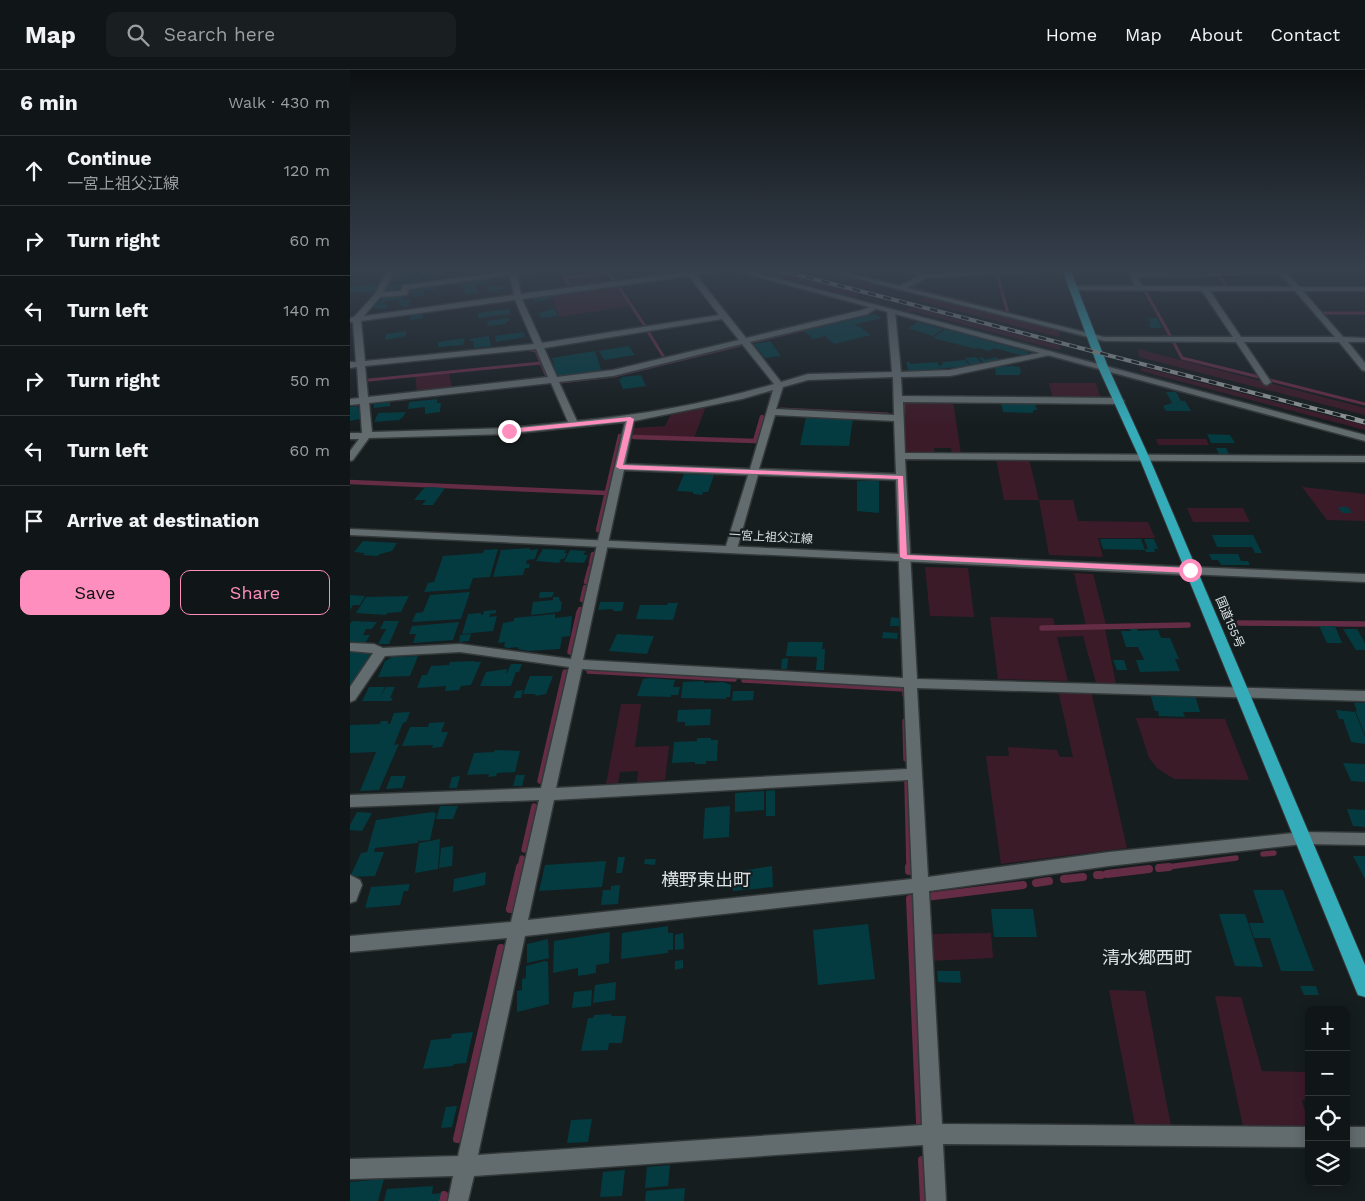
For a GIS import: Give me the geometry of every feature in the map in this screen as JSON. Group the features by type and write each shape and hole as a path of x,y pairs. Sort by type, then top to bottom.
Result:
{"highway":[{"name":"国道155号","path":"1086,322 1365,988"}],"street":[{"path":"350,458 367,435 361,364 354,322"},
{"path":"528,322 574,426"},
{"path":"350,365 538,346 689,322"},
{"path":"729,322 779,385"},
{"path":"350,402 613,374 826,322"},
{"path":"892,322 897,375 914,774 936,1201"},
{"path":"932,322 1103,366 1365,438"},
{"path":"1035,322 1104,339 1365,340"},
{"path":"1227,322 1267,382"},
{"path":"1326,322 1365,368"},
{"path":"350,436 509,431 574,426 630,419 742,396 808,377 950,372 1050,353"},
{"path":"731,549 779,385"},
{"path":"898,399 1119,401"},
{"path":"771,412 899,418"},
{"path":"458,1201 630,419"},
{"path":"900,456 1365,459"},
{"path":"620,467 901,477"},
{"name":"一宮上祖父江線","path":"350,532 1365,578"},
{"path":"350,647 374,648 381,652 460,648 577,664 910,682 1365,696"},
{"path":"350,697 381,652"},
{"path":"350,801 548,794 914,774"},
{"path":"350,944 518,929 920,885 1109,859 1303,838 1365,839"},
{"path":"350,882 354,885 350,896"},
{"path":"350,1169 466,1166 932,1134 1305,1137"},
{"path":"1350,1137 1365,1137"}],"shaded area":[{"path":"953,322 968,322 1061,346 1059,350"},
{"path":"1000,322 1029,322 1061,330 1059,337"},
{"path":"1138,349 1365,408 1365,415 1139,357"},
{"path":"1141,367 1365,425 1365,430 1141,371"},
{"path":"449,373 452,388 417,392 415,376"},
{"path":"1049,383 1096,383 1101,399 1053,399"},
{"path":"906,401 953,401 961,454 952,454 951,448 934,448 935,454 911,454 905,452 904,416 906,415"},
{"path":"706,406 694,438 633,435 634,428 665,426 672,412"},
{"path":"1156,439 1206,439 1209,445 1158,445"},
{"path":"996,459 1029,459 1039,500 1004,500"},
{"path":"1302,487 1365,494 1365,521 1327,520"},
{"path":"1039,500 1073,500 1078,521 1148,522 1155,538 1098,538 1103,557 1049,555"},
{"path":"1187,508 1243,508 1250,522 1193,522"},
{"path":"925,567 968,568 974,617 930,616"},
{"path":"1074,573 1093,574 1106,625 1086,626"},
{"path":"990,617 1053,618 1056,629 1105,629 1116,684 1096,683 1083,636 1057,637 1068,681 998,679"},
{"path":"1058,690 1091,691 1127,848 1001,864 986,756 1009,756 1008,747 1057,750 1060,757 1073,757"},
{"path":"621,704 641,704 635,747 669,746 665,780 637,782 638,771 620,772 618,783 606,784"},
{"path":"1136,718 1225,719 1249,780 1174,779 1157,768 1149,758"},
{"path":"991,933 993,958 929,961 927,934"},
{"path":"1109,990 1145,991 1171,1126 1135,1125"},
{"path":"1215,996 1241,997 1262,1071 1305,1072 1305,1100 1302,1100 1305,1111 1305,1126 1243,1126"}],"building":[{"path":"487,322 506,322 506,324 488,326"},
{"path":"843,322 866,322 853,325 859,326 871,335 834,344 825,336 813,339 804,331"},
{"path":"918,322 943,329 933,336 908,328"},
{"path":"1150,322 1159,322 1162,328 1151,328 1148,324 1151,324"},
{"path":"945,329 1029,352 1024,356 994,348 990,351 976,349 933,338"},
{"path":"406,331 406,336 385,340 386,334"},
{"path":"524,332 525,337 496,342 495,336"},
{"path":"489,336 491,346 474,348 473,341 469,339"},
{"path":"465,338 463,345 438,347 438,342"},
{"path":"770,341 781,356 765,358 754,344"},
{"path":"629,346 635,355 604,360 599,351"},
{"path":"595,351 602,372 557,377 552,358"},
{"path":"976,357 981,363 971,366 965,358"},
{"path":"982,357 985,360 996,357 1000,361 985,364 979,358"},
{"path":"965,360 970,366 913,371 908,370 906,362 910,362 910,364 938,362 939,366 943,364 942,362"},
{"path":"995,367 1020,367 1020,375 996,375"},
{"path":"641,375 646,386 623,389 619,379 622,379 621,377"},
{"path":"1166,392 1176,392 1181,401 1185,401 1191,411 1166,411 1163,406 1172,403"},
{"path":"437,399 437,403 441,403 440,412 425,414 425,407 408,409 409,402"},
{"path":"390,402 390,406 374,408 374,404"},
{"path":"1001,403 1035,404 1037,410 1033,410 1033,413 1003,412"},
{"path":"358,406 360,419 350,421 350,407"},
{"path":"406,412 399,420 374,422 378,413"},
{"path":"806,417 853,419 849,446 800,445"},
{"path":"1207,434 1230,435 1235,443 1211,443"},
{"path":"1216,448 1226,448 1229,454 1219,454"},
{"path":"684,474 714,475 708,492 703,492 702,495 693,494 693,492 677,491"},
{"path":"879,480 879,513 857,511 857,481"},
{"path":"424,488 445,488 433,505 422,505 426,500 414,500"},
{"path":"1338,507 1348,507 1352,513 1342,513"},
{"path":"1212,535 1253,535 1262,553 1255,553 1252,547 1217,547"},
{"path":"1101,539 1141,539 1145,550 1103,549"},
{"path":"1144,539 1154,539 1158,549 1154,549 1155,552 1146,552 1145,549 1148,549"},
{"path":"363,541 397,543 392,551 378,556 354,552"},
{"path":"530,548 530,550 538,549 535,559 527,560 526,564 530,564 529,568 525,568 523,575 493,577 501,550"},
{"path":"498,549 490,577 473,578 469,589 424,592 428,583 434,582 443,556 483,553 484,550"},
{"path":"543,549 566,550 564,553 567,553 559,563 536,561"},
{"path":"570,550 586,551 583,555 588,555 584,563 564,562"},
{"path":"1209,554 1238,554 1241,561 1248,561 1250,565 1221,565 1218,560 1212,560"},
{"path":"470,592 461,619 412,622 416,613 423,612 430,595"},
{"path":"540,592 554,592 552,597 539,598"},
{"path":"350,595 365,596 360,605 353,605 350,610"},
{"path":"409,596 401,612 387,613 386,615 356,613 366,597"},
{"path":"553,597 559,597 560,602 562,601 561,610 531,615 533,602 553,600"},
{"path":"600,602 624,602 622,611 613,611 613,609 598,610"},
{"path":"668,603 678,603 673,620 636,619 640,605 667,605"},
{"path":"496,610 496,613 490,614 489,617 497,616 493,631 462,634 468,614 481,613 483,615 484,611"},
{"path":"555,614 555,618 572,616 570,636 562,637 560,649 528,651 518,649 518,647 504,647 505,642 498,643 503,623 514,621 514,618"},
{"path":"891,617 899,618 899,626 890,626"},
{"path":"352,621 377,622 372,629 366,629 363,635 370,635 365,643 350,642 350,624"},
{"path":"384,621 399,621 389,644 378,644 386,629 380,629"},
{"path":"459,622 453,640 413,643 416,634 409,634 412,626"},
{"path":"1319,626 1335,626 1342,643 1327,643"},
{"path":"1130,629 1137,629 1138,631 1158,630 1161,638 1170,638 1179,659 1175,659 1180,671 1140,672 1136,660 1144,660 1143,657 1138,647 1126,647 1121,631 1131,631"},
{"path":"1343,629 1357,629 1365,643 1365,650 1356,650"},
{"path":"883,632 898,633 897,639 882,638"},
{"path":"471,634 469,641 459,642 460,635"},
{"path":"617,634 654,636 647,654 609,651"},
{"path":"788,642 823,642 822,649 825,649 824,670 816,670 817,657 786,656"},
{"path":"350,651 371,653 350,688"},
{"path":"418,656 410,676 378,677 385,661 392,657"},
{"path":"788,658 787,669 781,669 782,659"},
{"path":"1113,660 1124,660 1127,670 1117,670"},
{"path":"450,662 481,662 471,685 461,686 459,690 445,691 446,686 417,688 422,675 427,675 431,666 449,665"},
{"path":"511,664 522,664 519,672 516,672 511,686 480,686 486,672 507,669 507,673"},
{"path":"530,676 553,676 546,694 535,696 536,694 523,694"},
{"path":"643,679 675,680 673,687 680,687 678,695 671,695 671,697 637,696"},
{"path":"704,681 704,683 723,682 731,685 730,697 726,697 726,699 681,698 683,682"},
{"path":"369,687 385,687 380,697 386,687 395,687 390,698 393,698 391,701 362,701"},
{"path":"523,690 521,698 513,698 516,691"},
{"path":"733,691 754,691 753,700 732,701"},
{"path":"1150,693 1195,695 1200,712 1183,712 1185,717 1159,716 1158,711 1155,711"},
{"path":"1354,703 1365,703 1365,735 1355,710 1357,711"},
{"path":"711,709 710,725 685,726 685,722 677,722 678,710"},
{"path":"1336,710 1355,712 1365,737 1365,744 1351,742 1343,719 1339,719"},
{"path":"410,712 394,745 399,744 379,790 360,791 376,752 350,753 350,725 380,724 381,721 388,721 388,724 390,724 394,713"},
{"path":"445,722 441,732 448,732 442,747 432,748 433,745 402,746 410,727 428,727 429,723"},
{"path":"697,738 718,740 717,761 706,761 706,764 695,764 695,762 672,763 674,742 697,741"},
{"path":"495,750 520,751 515,772 497,773 496,776 488,777 489,774 467,775 474,753 494,752"},
{"path":"1343,763 1365,764 1365,782 1351,781"},
{"path":"516,775 525,775 522,786 513,786"},
{"path":"391,776 406,776 402,788 386,789"},
{"path":"460,776 457,788 449,788 452,777"},
{"path":"775,790 775,816 766,816 766,791"},
{"path":"764,791 764,810 735,812 735,793"},
{"path":"440,806 458,806 453,819 436,819"},
{"path":"730,806 729,837 703,839 705,808"},
{"path":"1347,809 1365,810 1365,827 1353,826"},
{"path":"357,812 372,813 362,831 350,830 350,825"},
{"path":"436,813 430,840 419,841 419,838 418,843 375,848 374,852 384,852 375,876 350,877 361,853 367,852 376,820"},
{"path":"440,839 438,869 415,873 419,843"},
{"path":"453,846 452,866 439,868 441,848"},
{"path":"1353,856 1365,856 1365,879"},
{"path":"618,857 625,857 622,873 616,873"},
{"path":"645,859 656,859 655,865 644,864"},
{"path":"606,861 602,887 539,891 545,865"},
{"path":"772,866 773,887 733,891 733,872"},
{"path":"486,872 485,885 453,892 454,879"},
{"path":"410,884 408,891 404,891 400,905 365,908 371,887"},
{"path":"620,885 618,904 601,905 603,890 611,890 611,886"},
{"path":"1253,890 1283,890 1314,971 1281,971 1270,938 1254,938 1249,923 1264,923"},
{"path":"991,909 1033,909 1037,937 994,937"},
{"path":"1219,914 1245,914 1263,967 1235,966"},
{"path":"868,924 875,979 818,985 813,930"},
{"path":"668,926 668,933 673,933 673,950 668,950 668,953 621,959 622,933"},
{"path":"610,932 609,963 596,965 596,973 578,976 578,968 553,973 554,941"},
{"path":"683,933 684,949 675,950 675,935"},
{"path":"548,939 549,958 527,963 527,944"},
{"path":"683,960 683,968 675,970 675,961"},
{"path":"545,961 548,962 549,1004 517,1012 517,991 522,990 522,979 526,978 526,966"},
{"path":"937,971 960,971 961,983 938,982"},
{"path":"616,982 615,1000 593,1003 595,985"},
{"path":"1300,986 1316,986 1319,995 1304,995"},
{"path":"592,990 591,1006 572,1008 574,992"},
{"path":"612,1014 611,1016 626,1016 622,1043 609,1043 608,1050 581,1051 588,1018 593,1018 594,1015"},
{"path":"473,1032 466,1063 423,1069 431,1040 451,1038 452,1034"},
{"path":"457,1106 452,1127 441,1128 446,1107"},
{"path":"592,1119 588,1142 567,1143 571,1120"},
{"path":"670,1165 668,1186 645,1188 647,1167"},
{"path":"625,1170 622,1196 600,1197 603,1172"},
{"path":"384,1179 378,1201 350,1201 350,1182"},
{"path":"433,1186 432,1194 441,1193 439,1201 384,1201 387,1189"},
{"path":"685,1188 684,1201 645,1201 646,1191"}],"waterway":[{"path":"642,322 645,326"},
{"path":"752,342 836,322"},
{"path":"1162,322 1171,337 1164,337"},
{"path":"647,330 665,359"},
{"path":"1173,341 1182,358 1259,377"},
{"path":"561,382 614,376 741,345"},
{"path":"527,349 536,351 547,377 542,379"},
{"path":"369,380 541,363"},
{"path":"1270,380 1365,404"},
{"path":"904,402 904,414"},
{"path":"781,409 888,414"},
{"path":"634,437 755,441 762,417"},
{"path":"607,493 620,436"},
{"path":"350,482 607,493"},
{"path":"598,530 607,493"},
{"path":"591,563 593,554"},
{"path":"586,582 590,567"},
{"path":"582,600 585,587"},
{"path":"579,613 580,609"},
{"path":"570,652 579,612"},
{"path":"1239,623 1365,624"},
{"path":"1042,628 1188,625"},
{"path":"589,671 734,679"},
{"path":"540,781 565,672"},
{"path":"744,680 905,689 905,695"},
{"path":"905,721 906,759"},
{"path":"907,781 909,868"},
{"path":"524,850 534,806"},
{"path":"1263,854 1274,853"},
{"path":"520,868 522,858"},
{"path":"1163,868 1236,858"},
{"path":"510,909 520,867"},
{"path":"1163,868 1169,867"},
{"path":"1159,868 1163,868"},
{"path":"1107,874 1149,869"},
{"path":"1064,879 1083,877"},
{"path":"1036,883 1049,881"},
{"path":"926,897 1023,885"},
{"path":"910,899 920,1122"},
{"path":"457,1139 501,948"},
{"path":"922,1160 924,1201"},
{"path":"443,1201 444,1195"}],"railway":[{"path":"979,322 1351,418"},
{"path":"1346,417 1365,422"}],"district":[{"name":"横野東出町","path":"706,879"},
{"name":"清水郷西町","path":"1147,957"}],"route":[{"path":"509,431 630,419 620,467 901,477 904,557 1190,570"}]}
